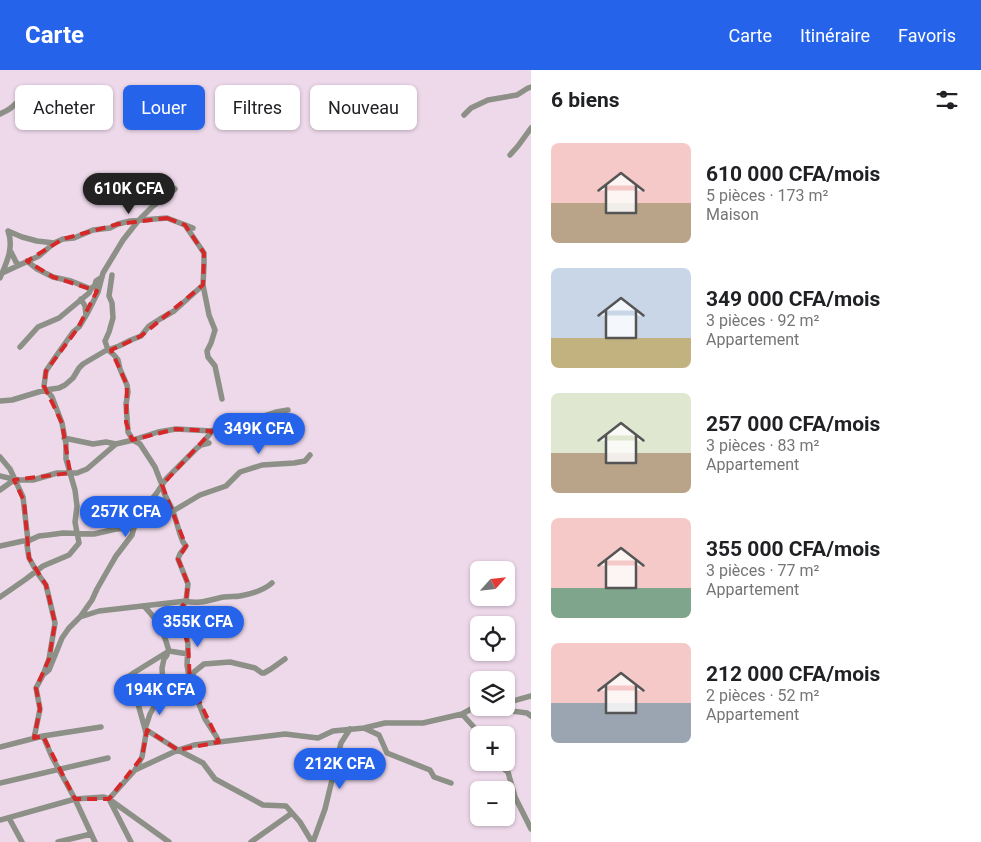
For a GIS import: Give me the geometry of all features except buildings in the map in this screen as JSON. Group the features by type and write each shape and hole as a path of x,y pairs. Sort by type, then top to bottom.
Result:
{"street":[{"path":"464,115 472,108 488,100 517,95 531,88"},
{"path":"0,114 12,108 15,104"},
{"path":"510,155 531,128"},
{"path":"0,597 43,566 69,555 79,543 75,522 77,502 74,484 66,459 59,412 44,386 46,372 86,315 98,292 102,277 123,240 153,206 176,189"},
{"path":"1,275 39,256 54,243 63,239 74,238 93,230 110,228 118,224 167,218 193,228"},
{"path":"185,226 204,253 203,285 214,330 207,351 208,357 215,366 222,399"},
{"path":"19,265 9,246 10,238 8,231 37,241 54,243"},
{"path":"1,275 11,252"},
{"path":"27,261 37,269 53,277 71,281 91,289"},
{"path":"112,275 109,296 112,303 113,318 105,341 108,350 118,360 127,384 126,422 128,432 133,440 140,444 155,467 186,546 178,559 188,584 186,601 178,613 180,625 186,635 188,644 187,666 190,682 205,719 219,742"},
{"path":"20,346 38,326 60,318 78,304 89,293 96,281 102,277"},
{"path":"0,402 65,385 73,378 83,364 108,350 141,336 149,326 174,312 203,285"},
{"path":"81,299 85,306 86,315"},
{"path":"43,675 50,670 62,638 92,600 108,568 132,535 142,511 168,477 201,445 212,431 224,424 251,420 288,410"},
{"path":"64,438 93,444 106,442 116,444 176,429 212,431"},
{"path":"201,445 209,443"},
{"path":"0,476 14,480 32,480 57,474 79,472 87,469 116,444"},
{"path":"173,511 200,495 226,486 240,472 262,465 305,461 310,455"},
{"path":"0,457 10,469 24,501 29,558 46,585 55,622 49,656 43,675 36,688 40,709 34,738"},
{"path":"0,490 14,480"},
{"path":"0,546 28,541 39,536 63,533 94,534 116,529 134,528"},
{"path":"80,617 99,611 186,601 191,603 226,596 240,596 264,589 272,583"},
{"path":"144,606 155,618 163,632 169,651 164,659 162,668 163,683 145,729"},
{"path":"109,799 135,770 142,757 146,734 138,704 126,686 125,679 169,651 188,654"},
{"path":"190,682 194,672 204,664 230,662 254,668 264,673 272,670 286,659"},
{"path":"515,700 531,696"},
{"path":"135,770 178,750 194,745 285,734 318,738 333,731 364,728 385,723 423,723 462,714 470,709"},
{"path":"515,711 528,713 531,716"},
{"path":"462,714 473,726"},
{"path":"0,740 3,746 43,736 101,727"},
{"path":"364,728 379,735 387,754 430,770 434,777 450,783"},
{"path":"145,729 178,750 204,763 215,779 263,805 286,806 300,822 312,842"},
{"path":"312,842 325,808 341,743 350,729"},
{"path":"43,736 95,842"},
{"path":"0,783 108,758"},
{"path":"507,771 515,797 531,829"},
{"path":"0,820 75,799 104,797 169,842"},
{"path":"109,799 131,842"},
{"path":"251,842 292,813"},
{"path":"9,818 22,842"},
{"path":"58,842 91,834"}],"highlighted area":[{"path":"167,218 185,225 204,253 203,285 141,336 111,350 127,385 126,422 132,440 176,429 212,431 162,485 186,546 178,559 188,584 186,601 178,613 188,644 190,682 219,742 178,750 147,730 142,757 109,799 75,799 43,736 34,738 40,709 36,688 49,659 55,623 46,585 29,558 24,501 14,480 70,473 62,423 44,386 46,371 78,328 97,291 53,277 27,261 63,239 118,224"}]}
